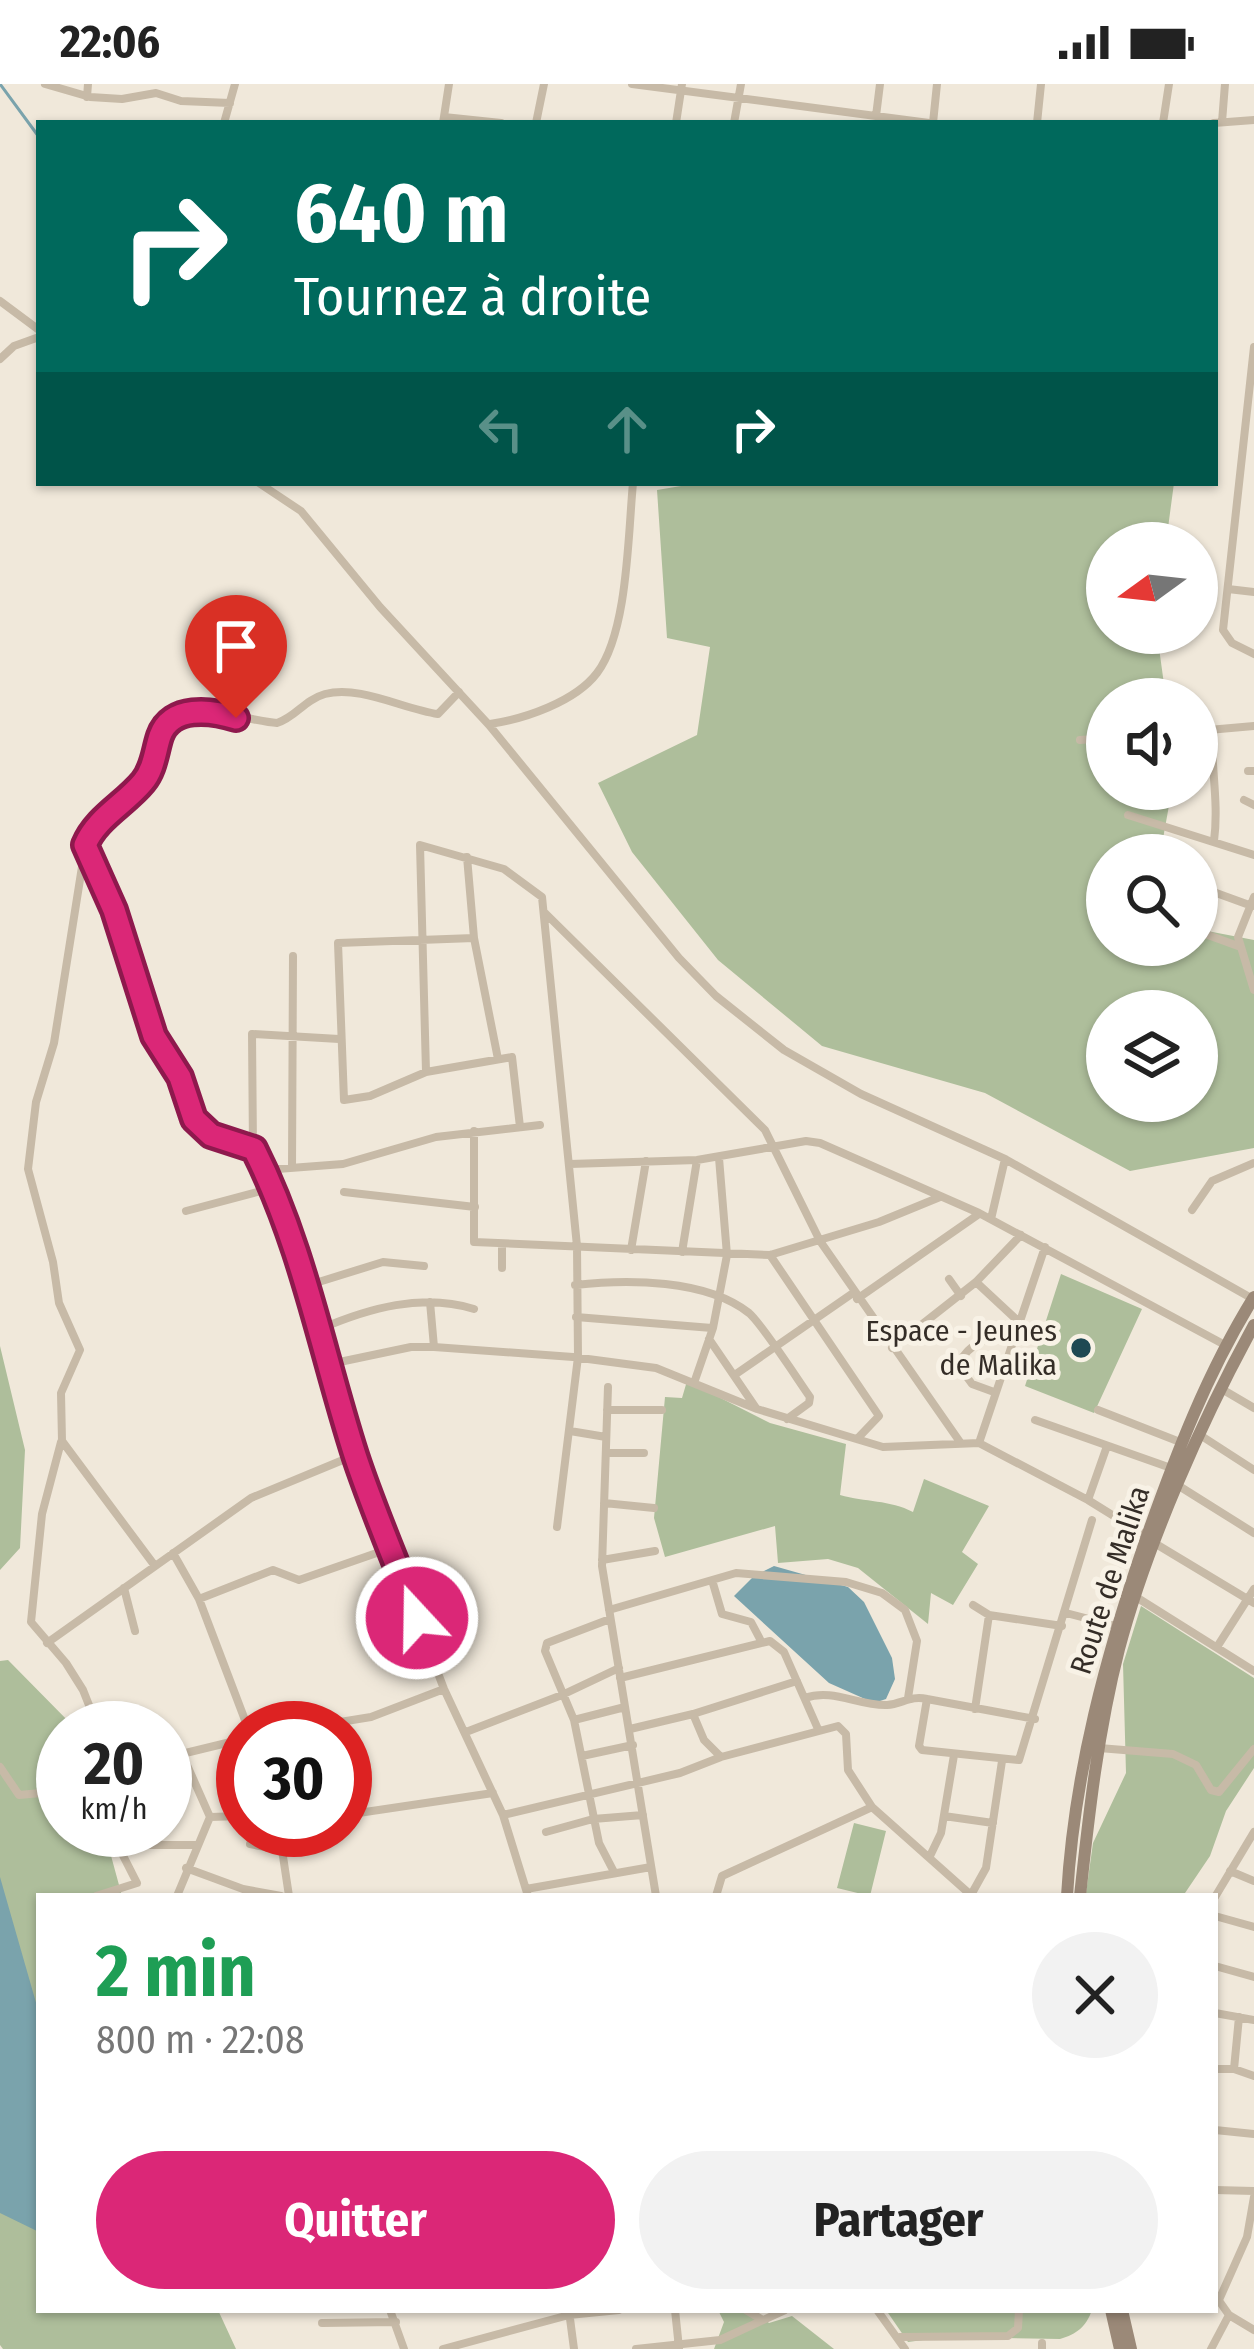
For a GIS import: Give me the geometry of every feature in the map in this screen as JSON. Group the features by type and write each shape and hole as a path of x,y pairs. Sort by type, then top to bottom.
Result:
{"main road":[{"name":"Route de Malika","path":"1080,1893 1098,1748 1119,1651 1171,1468 1225,1345 1254,1299"},
{"name":"Route de Malika","path":"1080,1893 1070,1848 1088,1742 1116,1626 1220,1388 1254,1325"},
{"path":"1112,2313 1120,2349"},
{"path":"1123,2313 1131,2349"}],"street":[{"path":"45,84 87,97 122,99 147,89 181,101 230,103"},
{"path":"87,97 88,84"},
{"path":"444,120 448,84"},
{"path":"537,120 544,84"},
{"path":"632,84 907,120"},
{"path":"734,120 740,84"},
{"path":"876,116 880,84"},
{"path":"931,120 937,84"},
{"path":"1036,120 1041,84"},
{"path":"1163,120 1169,84"},
{"path":"1226,84 1218,123 1254,120"},
{"path":"225,120 234,85"},
{"path":"676,120 681,87"},
{"path":"0,301 36,331"},
{"path":"0,359 36,335"},
{"path":"1254,347 1225,636 1254,654"},
{"path":"264,486 301,511 380,607 489,725 679,958 716,996 802,1060 861,1094 1005,1160 1254,1299"},
{"path":"489,725 519,720 572,693 597,673 608,653 617,617 634,486"},
{"path":"1228,589 1254,592"},
{"path":"87,1701 66,1663 31,1622 42,1514 62,1441 61,1393 80,1350 59,1303 28,1169 37,1102 54,1043 85,845 91,830 144,781 164,726 178,717 196,711 220,712 277,722 290,718 305,701 344,692 438,714 459,692"},
{"path":"1218,729 1254,726"},
{"path":"1080,740 1086,740"},
{"path":"1128,815 1191,834"},
{"path":"1218,842 1254,855"},
{"path":"85,845 114,910 154,1036 180,1077 194,1119 211,1135 254,1149"},
{"path":"426,1072 420,845 504,869 541,892 577,1246 578,1358 556,1527"},
{"path":"467,857 474,938 498,1060"},
{"path":"1218,892 1253,903 1240,928 1238,946 1254,990"},
{"path":"544,912 750,1113 775,1147 820,1241 855,1296 960,1442"},
{"path":"474,938 338,943 344,1100 370,1096 426,1072 512,1057 520,1127"},
{"path":"1218,939 1238,946"},
{"path":"292,956 292,1168"},
{"path":"339,1039 252,1034 254,1149 309,1285 356,1455 444,1689 503,1814 527,1892 651,1867"},
{"path":"264,1170 343,1164 417,1141 540,1125"},
{"path":"474,1132 474,1242 502,1246 770,1255 942,1196"},
{"path":"570,1164 698,1160 820,1143 979,1213 1225,1345"},
{"path":"694,1383 713,1328 727,1255 719,1157"},
{"path":"682,1252 698,1160"},
{"path":"991,1219 1005,1160"},
{"path":"631,1250 646,1161"},
{"path":"1192,1210 1212,1181 1254,1162"},
{"path":"186,1211 272,1188"},
{"path":"344,1192 475,1207"},
{"path":"736,1374 814,1318 979,1213"},
{"path":"892,1348 976,1282 1021,1235"},
{"path":"502,1246 502,1268"},
{"path":"980,1443 1045,1247"},
{"path":"770,1255 879,1416 857,1440"},
{"path":"309,1285 383,1262 424,1266"},
{"path":"949,1279 961,1295"},
{"path":"575,1285 643,1282 718,1298 751,1314 810,1397 787,1420"},
{"path":"976,1282 1018,1322"},
{"path":"320,1329 370,1310 430,1302 474,1309"},
{"path":"430,1302 434,1347"},
{"path":"576,1317 713,1328"},
{"path":"994,1393 972,1384 958,1366 978,1342 1015,1333"},
{"path":"709,1339 757,1409"},
{"path":"330,1364 411,1347 578,1358 656,1368 787,1420 883,1447 980,1443 1088,1500 1251,1601"},
{"path":"608,1387 602,1560 655,1893"},
{"path":"1220,1388 1254,1408"},
{"path":"607,1410 662,1410"},
{"path":"1099,1410 1180,1442"},
{"path":"1035,1420 1171,1468"},
{"path":"570,1432 606,1437"},
{"path":"1200,1435 1254,1470"},
{"path":"62,1441 155,1566"},
{"path":"1088,1500 1107,1446"},
{"path":"606,1453 644,1453"},
{"path":"47,1643 251,1498 356,1455"},
{"path":"1179,1486 1254,1533"},
{"path":"604,1503 654,1508"},
{"path":"927,1699 920,1749 1019,1760 1092,1520"},
{"path":"199,1599 273,1570 299,1580 391,1548"},
{"path":"602,1560 655,1551"},
{"path":"173,1552 199,1599 238,1701"},
{"path":"614,1872 598,1843 574,1720 545,1651 547,1643 610,1614 750,1572 846,1582 883,1593 905,1610 916,1641 908,1698"},
{"path":"712,1580 722,1614 751,1622 761,1641"},
{"path":"124,1588 135,1631"},
{"path":"1217,1647 1251,1601 1254,1589"},
{"path":"1136,1597 1254,1672"},
{"path":"973,1605 989,1615 1062,1626"},
{"path":"1066,1612 1116,1626"},
{"path":"975,1709 989,1615"},
{"path":"466,1732 619,1673 761,1641 770,1641 784,1652 818,1730"},
{"path":"630,1729 797,1681"},
{"path":"372,1717 444,1689"},
{"path":"805,1697 826,1694 882,1706 908,1698 927,1699 1035,1719"},
{"path":"574,1720 626,1707"},
{"path":"693,1714 704,1740 721,1757"},
{"path":"503,1814 680,1773 721,1757 838,1726 846,1734 848,1770 872,1807 968,1893"},
{"path":"582,1756 633,1745"},
{"path":"1098,1748 1173,1754 1196,1765 1211,1790 1220,1792 1254,1749"},
{"path":"930,1856 944,1816 954,1755"},
{"path":"973,1893 986,1868 1002,1761"},
{"path":"0,1766 19,1795 36,1793"},
{"path":"178,1893 210,1817 192,1776"},
{"path":"372,1812 494,1793"},
{"path":"717,1893 722,1876 872,1807"},
{"path":"546,1832 593,1820 643,1815"},
{"path":"944,1816 993,1823"},
{"path":"210,1817 216,1817"},
{"path":"1217,1893 1254,1832"},
{"path":"192,1845 198,1845"},
{"path":"105,1893 137,1883 125,1857"},
{"path":"285,1857 285,1893"},
{"path":"186,1868 267,1893"},
{"path":"1230,1871 1254,1881"},
{"path":"1218,1917 1254,1927"},
{"path":"1218,1967 1254,1977"},
{"path":"1218,2013 1254,2020"},
{"path":"1234,2069 1240,2017"},
{"path":"1218,2069 1254,2076"},
{"path":"1218,2130 1254,2134"},
{"path":"1218,2190 1254,2194 1247,2236 1218,2296"},
{"path":"1218,2299 1229,2315 1254,2330"},
{"path":"392,2313 404,2349"},
{"path":"443,2349 569,2313 574,2349"},
{"path":"675,2313 679,2347"},
{"path":"751,2313 760,2319"},
{"path":"636,2349 710,2346 776,2313"},
{"path":"880,2313 905,2349"},
{"path":"900,2337 1007,2336 1018,2328 1019,2313"},
{"path":"1211,2349 1229,2315"},
{"path":"322,2324 396,2322"}],"green space":[{"path":"681,486 1174,486 1169,522 1086,522 1086,654 1160,654 1163,678 1086,678 1086,810 1168,810 1164,834 1086,834 1086,966 1218,966 1218,933 1254,940 1254,1148 1130,1171 985,1093 822,1046 718,960 632,852 598,783 697,735 710,647 667,638 657,490"},
{"name":"Espace - Jeunes de Malika","path":"1061,1274 1142,1309 1094,1413 1025,1386"},
{"path":"0,1346 25,1450 20,1548 0,1570"},
{"path":"687,1381 770,1423 846,1444 840,1495 913,1512 924,1479 989,1506 962,1552 978,1564 953,1605 931,1593 928,1624 858,1568 828,1559 778,1563 775,1526 665,1557 654,1518 665,1397 682,1398"},
{"path":"1141,1606 1254,1678 1254,1768 1226,1811 1210,1856 1185,1893 1086,1893 1093,1843 1126,1773 1123,1664"},
{"path":"8,1660 48,1701 36,1701 36,1857 111,1857 121,1893 36,1893 36,2313 219,2313 236,2349 3,2349 0,1661"},
{"path":"854,1823 886,1831 871,1893 837,1888"},
{"path":"720,2313 757,2313 769,2323 792,2316 834,2349 714,2349 724,2322"},
{"path":"888,2313 1091,2313 1080,2329 1060,2339 946,2337 908,2342"}],"water":[{"path":"774,1566 848,1587 864,1602 892,1658 895,1679 886,1699 874,1703 829,1683 734,1596 754,1576"},
{"path":"0,1877 36,2003 36,2231 0,2213"}],"waterway":[{"path":"0,84 36,133"}],"place":[{"name":"Espace - Jeunes de Malika","path":"1081,1348"}],"route":[{"path":"236,718 196,711 164,726 144,781 91,830 85,845 134,965 154,1036 180,1077 194,1119 211,1135 254,1149 264,1170 309,1285 356,1455 417,1618"}]}
